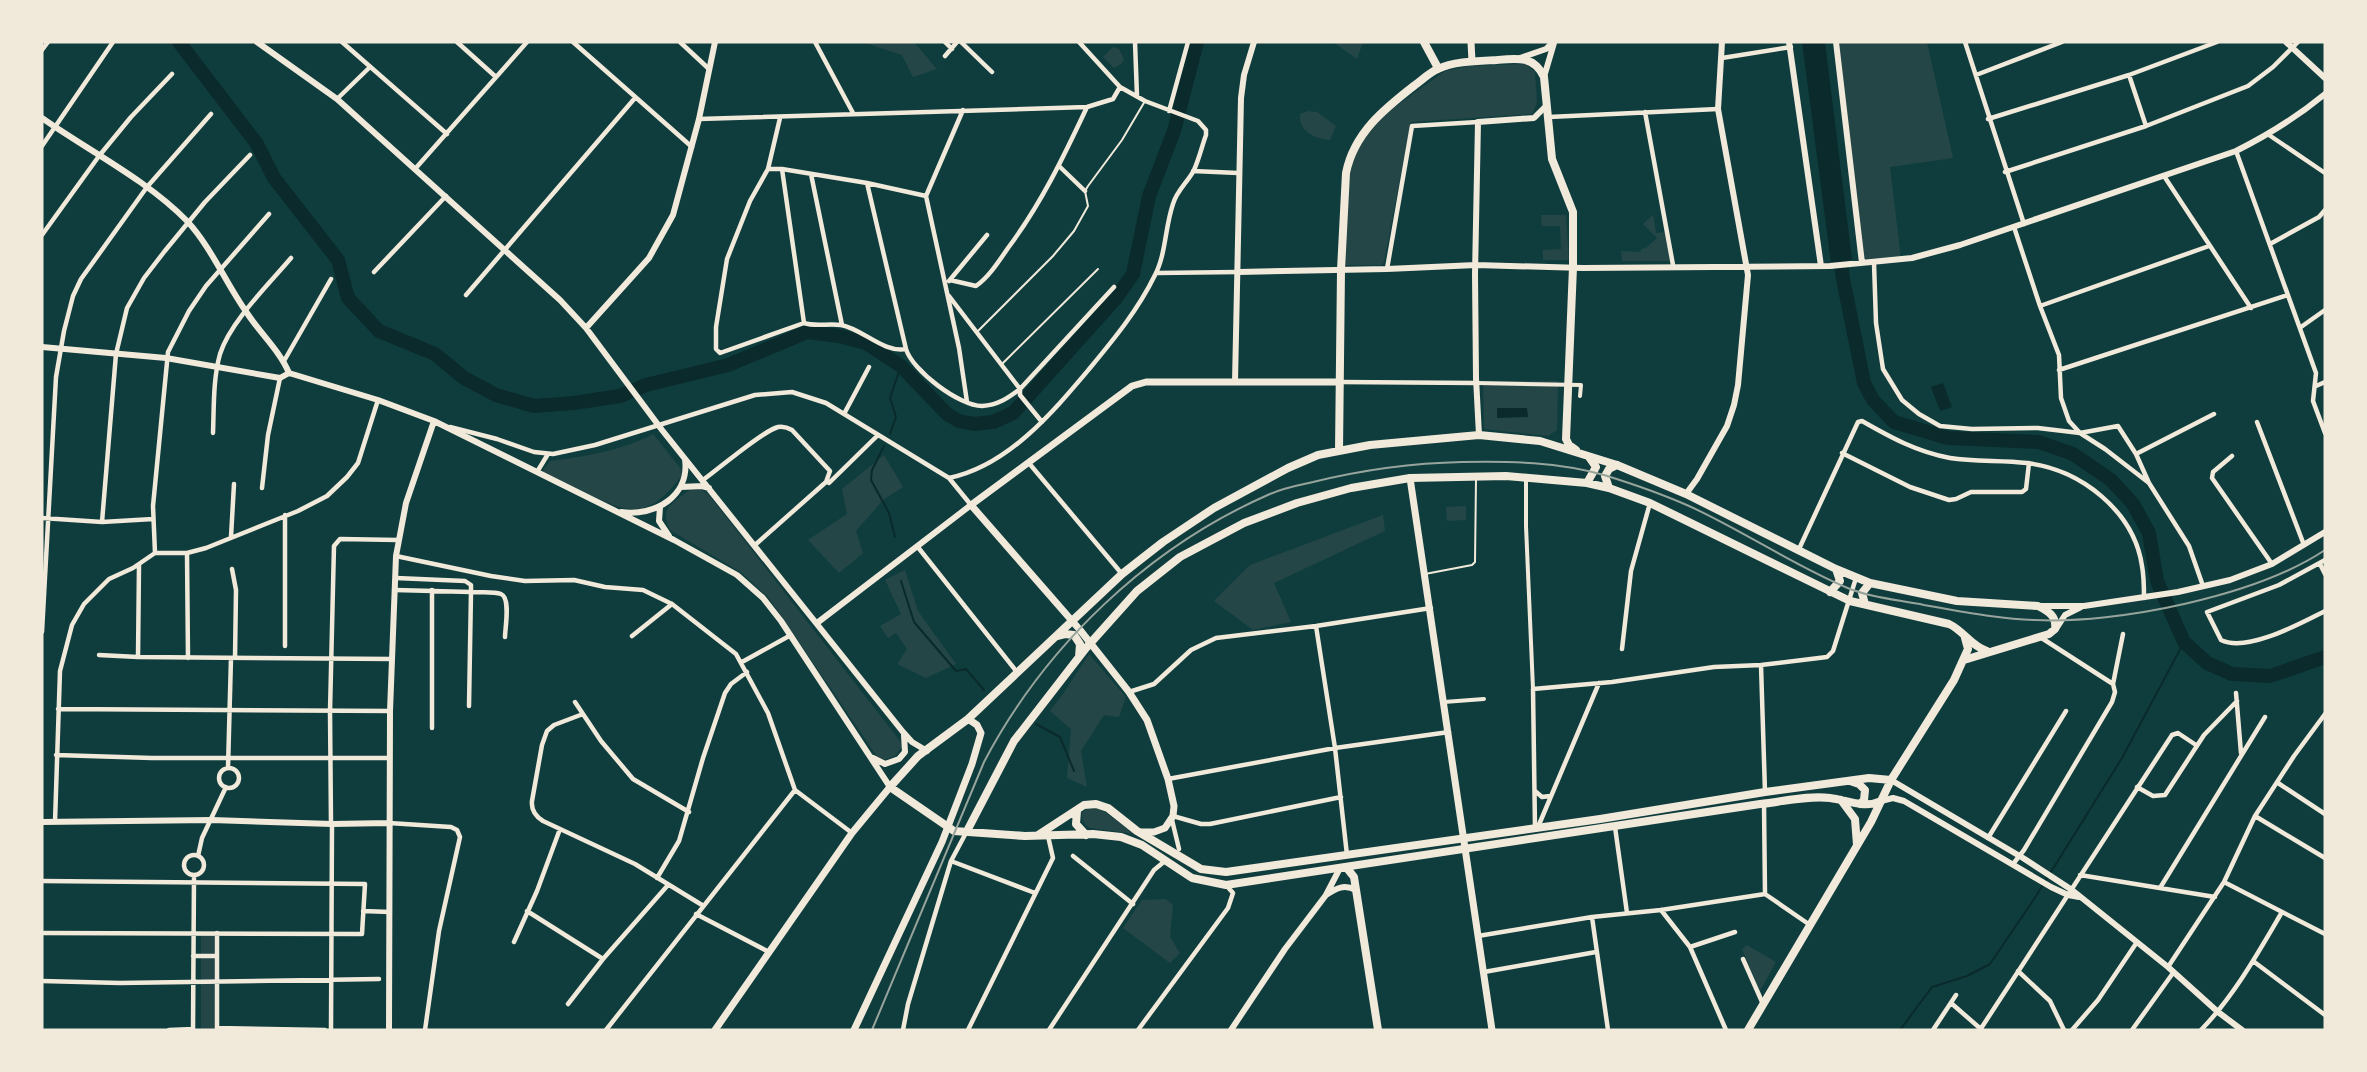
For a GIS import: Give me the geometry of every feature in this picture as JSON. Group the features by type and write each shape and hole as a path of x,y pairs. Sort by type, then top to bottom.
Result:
{"main road":[{"path":"1424,42 1438,68"},
{"path":"1471,42 1472,61"},
{"path":"1339,451 1341,270 1346,173 1353,150 1369,125 1392,102 1438,68 1472,61 1520,58 1531,61 1544,77 1552,159 1573,212 1566,438 1569,445 1579,452"},
{"path":"1137,831 1149,833 1161,831 1172,818 1174,806 1168,779 1147,720 1129,692 1072,621 971,505 1132,386 1146,381 1340,382"},
{"path":"715,1030 852,833 918,756 968,719 1122,574 1163,542 1214,507 1318,455 1408,440 1479,435 1540,441 1617,465 1686,494 1836,569 1870,583 1958,601 2038,606 2052,614 2055,620 2052,632 1964,660"},
{"path":"1587,483 1596,467 1588,456"},
{"path":"1609,488 1605,476 1609,469 1617,465"},
{"path":"967,831 1014,741 1090,643 1137,591 1180,557 1244,523 1297,503 1351,488 1410,478 1476,477 1587,483 1609,488 1650,503 1850,601 1956,627 1974,645 1987,651"},
{"path":"1410,478 1492,1030"},
{"path":"1830,592 1840,581 1836,569"},
{"path":"1865,604 1862,593 1870,583"},
{"path":"1056,636 1069,634 1079,640 1079,658"},
{"path":"1748,1030 1857,845 1891,780 1964,660 1968,649 1965,636"},
{"path":"854,1030 948,828 981,737 977,725 968,719"},
{"path":"1875,778 1893,770 1903,761"},
{"path":"1037,836 1084,805 1096,804 1108,808 1137,831 1201,869 1226,872 1766,792 1875,778 1891,780"},
{"path":"1848,781 1859,784 1865,790 1864,800 1860,804"},
{"path":"890,787 954,831 981,834 1037,836 1093,834 1121,837 1142,845 1192,878 1226,885 1818,797 1860,804 1881,801"},
{"path":"1841,800 1855,819 1857,845"},
{"path":"1077,811 1076,824 1087,835"},
{"path":"1539,827 1546,836"},
{"path":"1343,868 1354,877 1378,1030"}],"street":[{"path":"42,50 48,42"},
{"path":"42,146 113,42"},
{"path":"257,42 337,99 446,196 503,251 545,285 585,328 658,425 903,732 912,742 927,751"},
{"path":"342,42 447,134"},
{"path":"457,42 496,77"},
{"path":"415,169 527,42"},
{"path":"573,42 692,147"},
{"path":"680,42 709,69"},
{"path":"585,328 649,258 674,215 699,119 715,42"},
{"path":"815,42 853,113"},
{"path":"945,42 952,49"},
{"path":"945,56 959,42 992,72"},
{"path":"949,478 961,476 984,465 1025,438 1060,404 1115,339 1157,273 1173,203 1182,185 1193,171 1206,135 1206,130 1198,121 1145,101 1120,87 1079,42"},
{"path":"1136,42 1137,96"},
{"path":"1171,112 1188,42"},
{"path":"1235,382 1239,272 1238,173 1244,75 1254,42"},
{"path":"1520,58 1546,49 1554,42"},
{"path":"1544,77 1554,42"},
{"path":"1686,494 1698,479 1727,426 1734,405 1738,385 1748,267 1719,109 1722,42"},
{"path":"1836,42 1862,264"},
{"path":"1965,42 2005,172 2024,224"},
{"path":"1976,75 2062,42"},
{"path":"1988,119 2129,75 2217,42"},
{"path":"2286,42 2325,78"},
{"path":"2005,172 2146,126 2248,86 2273,67 2298,42"},
{"path":"1722,58 1790,45 1821,266"},
{"path":"337,99 370,67"},
{"path":"42,235 99,156 131,117 172,74"},
{"path":"2129,75 2146,126"},
{"path":"699,119 1087,107 1113,99 1120,87"},
{"path":"1157,273 1476,265 1830,266 1918,257 2024,224 2236,151 2269,135 2301,114 2325,94"},
{"path":"466,295 635,98"},
{"path":"1388,269 1412,125 1534,118 1547,105"},
{"path":"947,281 976,286 985,277 1023,228 1059,166 1087,107"},
{"path":"1548,117 1719,109"},
{"path":"963,110 926,196 947,281 967,402"},
{"path":"1645,112 1673,265"},
{"path":"42,632 60,348 73,296 81,279 147,187 211,114"},
{"path":"42,118 147,187 188,222 221,270 246,313 284,361 289,373"},
{"path":"780,118 768,169 750,201 730,248 718,306 716,349 723,353 804,323 812,326 842,325 890,348 906,349"},
{"path":"1478,122 1476,383 1479,435"},
{"path":"2269,135 2325,173"},
{"path":"2236,151 2316,373 2313,401 2325,433"},
{"path":"102,522 116,354 128,308 144,278 188,222 250,155"},
{"path":"1059,166 1085,191"},
{"path":"768,169 782,169 867,183 926,196"},
{"path":"782,169 804,323"},
{"path":"1193,171 1238,173"},
{"path":"811,174 842,325"},
{"path":"2164,176 2251,308"},
{"path":"867,183 909,358 944,390 967,402 975,405 993,404 1020,392 1114,287"},
{"path":"374,272 446,196"},
{"path":"2270,244 2319,217 2325,210"},
{"path":"155,553 153,519 156,457 166,358 189,311 206,286 269,214"},
{"path":"2014,227 2059,355 2064,408 2069,421 2080,434 2105,449 2149,483"},
{"path":"947,281 987,235"},
{"path":"2040,306 2209,246"},
{"path":"213,433 217,368 225,343 246,313 291,258"},
{"path":"1874,263 1879,347 1890,384 1902,400 1919,414 1940,426 1972,429 2038,428 2080,434 2120,427 2149,483 2189,546 2203,586"},
{"path":"284,361 331,279"},
{"path":"948,294 1042,422"},
{"path":"2060,370 2288,295"},
{"path":"2301,327 2325,310"},
{"path":"42,347 166,358 280,378 289,373 378,400 434,421 674,540 725,567 750,585 763,598 791,635 890,787"},
{"path":"843,414 868,367"},
{"path":"262,488 268,435 280,378"},
{"path":"1340,382 1567,383 1581,385 1580,396"},
{"path":"2316,386 2325,382"},
{"path":"442,425 548,454 595,445 755,395 783,392 815,398 949,478 971,505 817,623"},
{"path":"55,822 56,755 62,660 75,618 84,604 105,581 139,565 155,553 187,552 231,537 327,496 351,472 359,459 378,400"},
{"path":"2136,454 2214,414"},
{"path":"1798,549 1842,453 1858,422 1862,420 1897,441 1947,457 2028,464 2060,471 2081,481 2104,498 2119,514 2129,531 2142,564 2148,597"},
{"path":"389,1030 390,711 396,556 414,479 434,421"},
{"path":"2257,422 2304,545"},
{"path":"703,480 767,433 780,427 792,430 824,463 830,471 826,482 755,545"},
{"path":"830,483 878,435"},
{"path":"1842,453 1910,487 1949,500 1971,492 2022,492 2026,489 2028,464"},
{"path":"537,472 548,454"},
{"path":"2232,456 2213,472 2212,478 2272,564"},
{"path":"615,511 639,513 660,507 681,487 686,475 685,459"},
{"path":"1028,462 1122,574"},
{"path":"1526,478 1535,791 1539,827"},
{"path":"231,537 234,484"},
{"path":"681,487 709,488"},
{"path":"1622,649 1631,571 1650,503"},
{"path":"660,507 658,514 661,526 674,540"},
{"path":"285,515 285,646"},
{"path":"42,518 102,522 153,519"},
{"path":"2038,606 2084,606 2148,597 2246,576 2272,564 2325,532"},
{"path":"332,1030 332,824 329,760 334,546 340,539 398,540"},
{"path":"917,546 1017,672"},
{"path":"187,552 188,658"},
{"path":"396,556 525,581 574,580 605,587 643,590 672,604 728,646 742,662 768,713 795,790 852,833"},
{"path":"2325,574 2322,562 2279,585 2207,612 2222,640 2236,643 2279,633 2325,611"},
{"path":"138,657 139,565"},
{"path":"228,768 235,770 239,777 233,786 226,787 220,782 220,775 228,768 236,590 232,569"},
{"path":"396,578 465,581 471,585 469,706"},
{"path":"1533,689 1599,683 1714,667 1801,662 1830,655 1856,578"},
{"path":"395,590 501,594 507,603 505,637"},
{"path":"432,590 432,728"},
{"path":"632,636 672,604"},
{"path":"2052,645 2052,632 2065,615 2084,606"},
{"path":"1129,692 1154,684 1191,650 1208,640 1431,608"},
{"path":"1316,626 1335,748 1347,855"},
{"path":"2013,864 2107,712 2115,692 2113,684 2123,634"},
{"path":"742,662 791,635"},
{"path":"2040,637 2113,684"},
{"path":"99,655 331,660 392,659"},
{"path":"1761,665 1766,792"},
{"path":"657,878 679,841 725,693 731,684 747,672"},
{"path":"1539,827 1550,795 1599,683"},
{"path":"2236,693 2241,754"},
{"path":"1444,702 1484,699"},
{"path":"2137,787 2153,796 2165,795 2196,745 2237,701"},
{"path":"575,702 611,754 633,779 689,812"},
{"path":"58,709 390,711"},
{"path":"1988,838 2066,711"},
{"path":"583,714 549,728 541,753 532,808 540,819 611,852 702,905"},
{"path":"2168,968 2224,882 2255,816 2325,714"},
{"path":"2160,888 2265,717"},
{"path":"870,756 885,764 899,759 906,749 903,732"},
{"path":"1168,779 1335,748 1449,732"},
{"path":"1951,1003 1981,1030 2172,735 2178,733 2196,745"},
{"path":"56,755 329,760 390,758"},
{"path":"1891,780 2044,871 2070,892"},
{"path":"2278,783 2325,814"},
{"path":"198,856 202,838 226,787"},
{"path":"606,1030 702,905 795,790"},
{"path":"1535,791 1542,797 1550,795"},
{"path":"1179,849 1172,818 1210,824 1341,797"},
{"path":"1881,801 1893,798 1904,801 2038,879 2079,897 2242,1030"},
{"path":"1764,804 1765,894"},
{"path":"2255,816 2325,858"},
{"path":"42,822 212,820 332,824 389,823 451,827 457,830 460,837 439,931 425,1030"},
{"path":"1615,827 1628,913"},
{"path":"514,942 537,891 560,829"},
{"path":"903,1030 908,1004 951,861 967,831"},
{"path":"969,1030 1053,858 1048,836"},
{"path":"191,856 198,856 203,861 204,867 201,873 194,875 188,873 185,863 191,856"},
{"path":"1073,856 1133,904"},
{"path":"951,861 1035,894"},
{"path":"1049,1030 1154,870 1165,861"},
{"path":"1231,1030 1285,949 1326,896 1343,868"},
{"path":"169,1030 193,1030 194,875"},
{"path":"2080,875 2215,897"},
{"path":"42,881 365,884 362,934 42,933"},
{"path":"2224,882 2323,933 2325,925"},
{"path":"568,1004 603,959 668,885"},
{"path":"1138,1030 1231,902 1233,893 1226,885"},
{"path":"1326,896 1341,887 1351,887 1356,890"},
{"path":"1478,936 1592,917 1661,910 1765,894 1810,925"},
{"path":"1661,910 1690,947 1726,1030"},
{"path":"363,911 390,912"},
{"path":"527,911 603,959"},
{"path":"2201,1030 2218,1012 2253,961 2282,912"},
{"path":"696,914 769,952"},
{"path":"1592,917 1608,1030"},
{"path":"1690,947 1735,932"},
{"path":"217,933 217,1029 325,1030"},
{"path":"2072,1030 2098,1000 2136,942"},
{"path":"1484,972 1596,952"},
{"path":"193,956 217,956"},
{"path":"1743,960 1763,1004"},
{"path":"2253,961 2325,1015"},
{"path":"2018,971 2050,1000 2064,1030"},
{"path":"2132,1030 2173,973"},
{"path":"42,981 193,982 379,979"},
{"path":"1933,1030 1956,995"}],"lane":[{"path":"977,333 1053,256 1074,231 1088,206 1085,191 1122,140 1145,101"},
{"path":"1001,364 1098,269"},
{"path":"1425,574 1472,566 1475,562 1476,477"}],"shaded area":[{"path":"862,42 914,42 937,69 913,77 902,55"},
{"path":"1333,42 1363,42 1357,59"},
{"path":"1802,42 1825,42 1852,260 1831,263"},
{"path":"1838,42 1927,42 1953,158 1890,167 1901,258 1863,265"},
{"path":"1113,47 1119,49 1124,59 1114,68 1103,57"},
{"path":"1525,64 1535,72 1537,103 1532,114 1411,122 1384,262 1382,265 1344,265 1350,169 1359,146 1372,128 1385,114 1445,71 1469,66"},
{"path":"1308,111 1317,112 1336,126 1330,140 1313,136 1305,130 1300,114"},
{"path":"1541,215 1566,215 1569,260 1543,260 1543,250 1561,249 1560,226 1542,226"},
{"path":"1653,215 1656,233 1665,232 1670,261 1622,261 1621,251 1641,252 1641,249 1646,248 1657,238 1643,224"},
{"path":"1483,381 1558,381 1557,430 1548,436 1484,429"},
{"path":"1943,383 1952,407 1940,411 1931,387"},
{"path":"1497,408 1527,408 1528,417 1497,418"},
{"path":"653,434 681,469 681,477 660,499 645,507 626,509 615,506 542,472 550,461 617,449"},
{"path":"884,455 903,487 883,500 856,531 863,553 839,573 808,540 847,514 842,489"},
{"path":"691,489 700,489 709,495 900,741 902,747 895,756 884,760 878,758 769,598 742,573 670,530 666,516 667,510"},
{"path":"1466,506 1466,520 1447,521 1446,507"},
{"path":"1383,515 1385,531 1274,583 1291,622 1253,630 1214,601 1250,565"},
{"path":"905,570 918,611 956,664 926,678 897,664 907,649 896,633 888,638 880,626 901,614 885,580"},
{"path":"1089,654 1126,697 1119,717 1104,715 1081,751 1087,787 1067,778 1071,729 1050,711"},
{"path":"1089,808 1099,808 1135,834 1090,828 1084,824 1082,815 1082,812"},
{"path":"1166,899 1173,905 1170,937 1180,953 1170,963 1123,928 1142,900"},
{"path":"201,934 214,934 215,1030 201,1030"},
{"path":"1747,945 1776,962 1760,991 1742,949"}],"waterway":[{"path":"179,42 257,144 274,178 338,260 348,298 379,331 435,354 464,378 496,395 534,406 620,396 646,385 728,365 807,332 839,336 866,343 901,366 947,414 959,421 974,424 993,422 1013,413 1116,298 1133,274 1149,196 1174,131 1197,42"},
{"path":"1839,250 1864,383 1873,400 1894,422 1948,438 2039,442 2073,454 2111,480 2133,504 2149,533 2157,581 2184,642 2207,663 2232,674 2270,676 2325,657"},
{"path":"890,434 896,417 890,398 901,366"},
{"path":"884,446 872,470 871,480 889,513 895,537"},
{"path":"901,581 914,622 956,671 966,669 984,690"},
{"path":"1900,1030 1932,987 1967,976 1990,964 2036,896 2122,758 2184,642"},
{"path":"1036,724 1060,737 1074,771"}],"railway":[{"path":"872,1030 984,762 1009,719 1037,679 1069,640 1104,604 1142,572 1182,542 1225,516 1280,490 1350,474 1425,464 1498,462 1569,467 1604,475 1679,502 1729,526 1809,570 1859,592 1886,599 1965,612 2035,620 2106,617 2185,604 2262,581 2325,550"}]}
